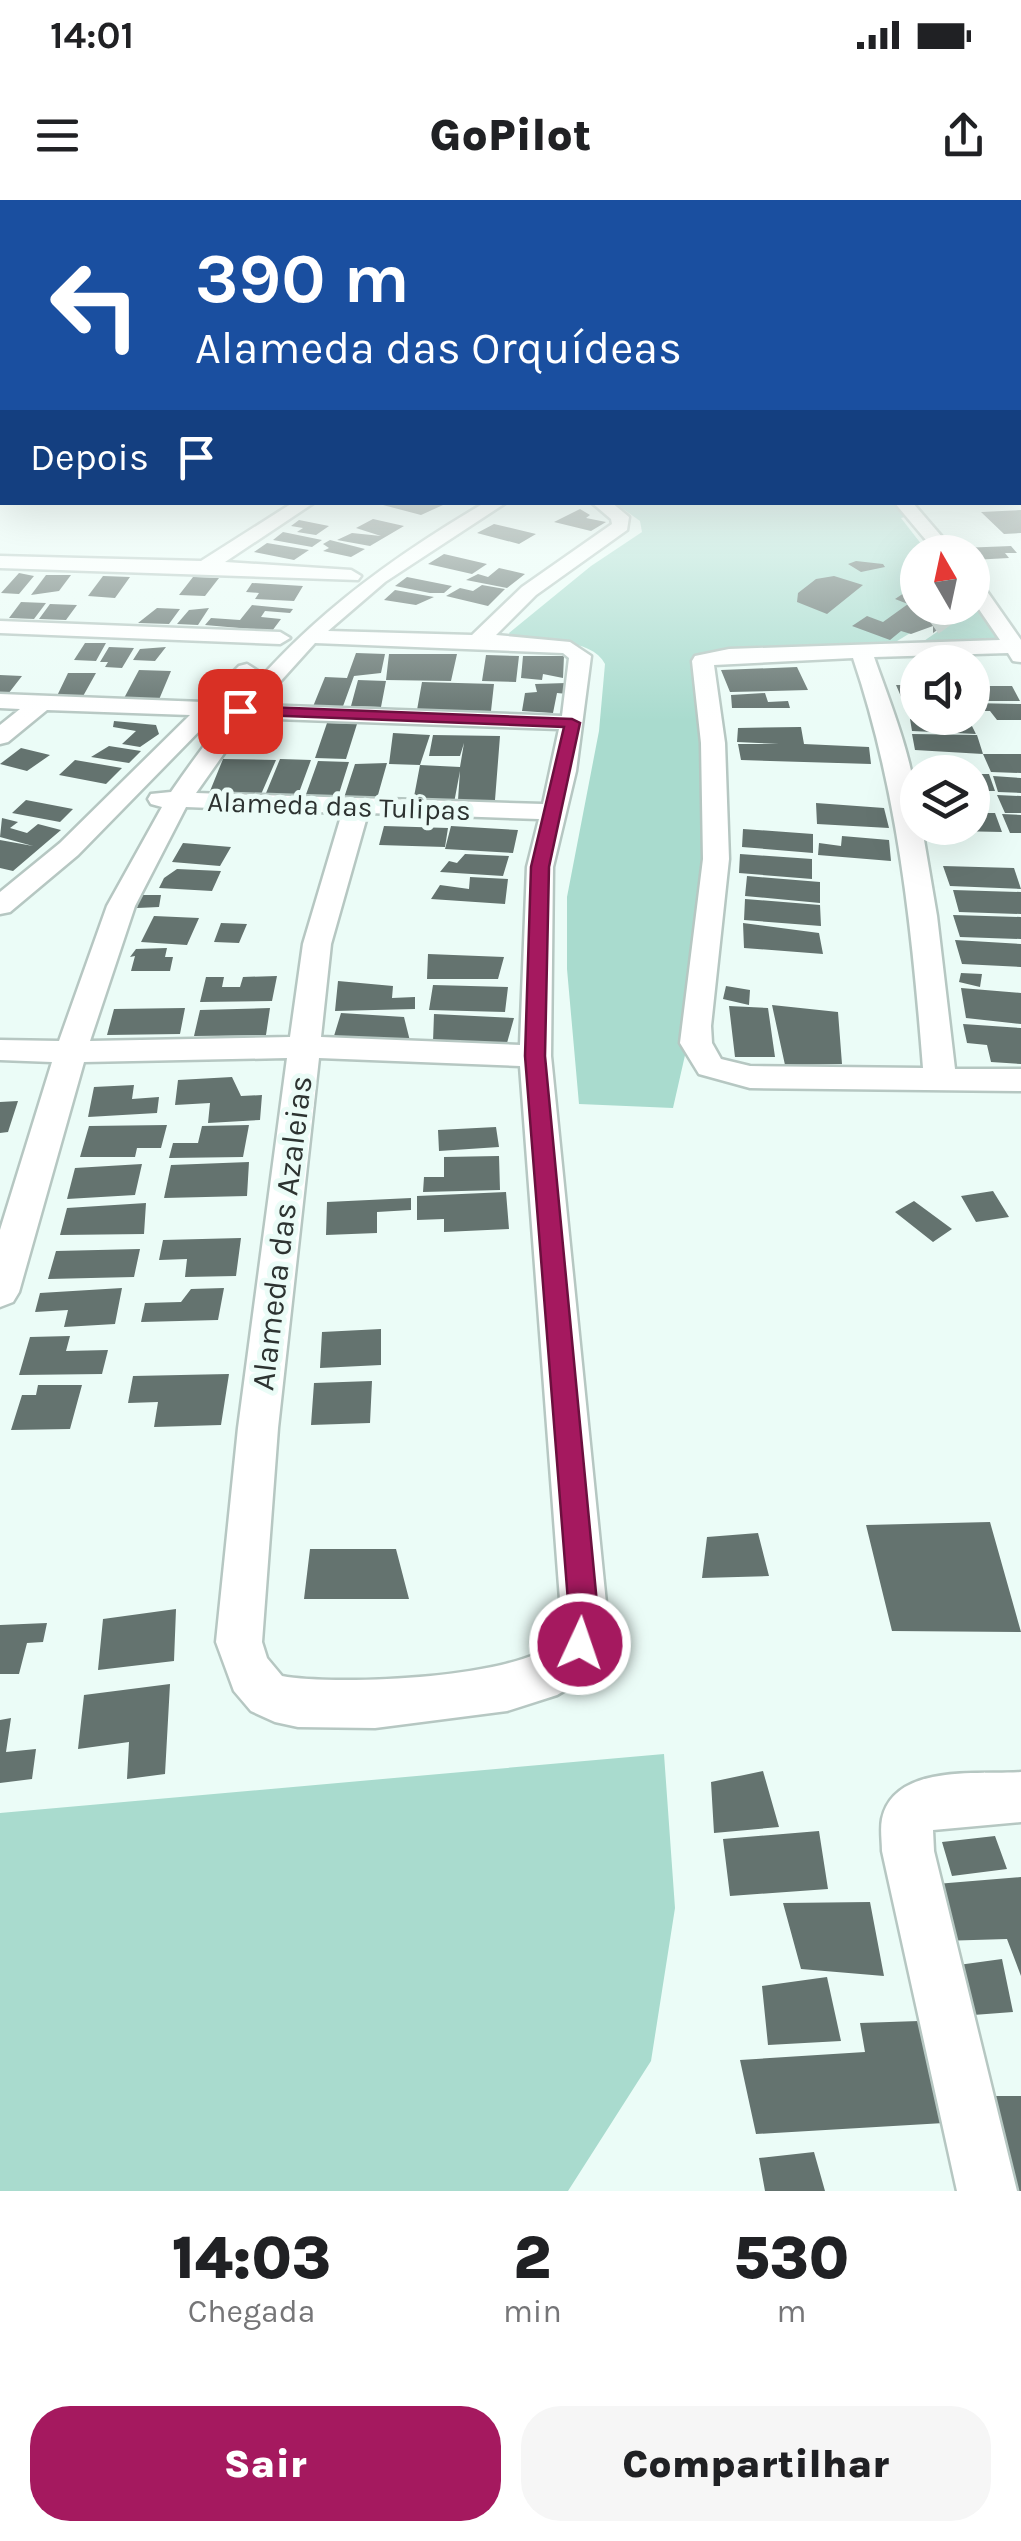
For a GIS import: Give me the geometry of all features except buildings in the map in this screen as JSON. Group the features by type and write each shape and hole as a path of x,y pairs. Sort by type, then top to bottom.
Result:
{"street":[{"path":"205,567 254,536"},
{"path":"0,1292 70,1052 134,877 178,801 296,637 351,576 412,536"},
{"path":"0,906 69,849 210,708 296,637 443,536"},
{"path":"478,640 529,591 607,536"},
{"path":"0,562 205,567 351,576"},
{"path":"990,611 1019,649"},
{"path":"907,645 935,625"},
{"path":"0,627 557,644 575,652 581,662 555,812 540,867 535,1056 305,1047 0,1050"},
{"path":"990,649 1019,649"},
{"path":"861,650 894,757 919,866 940,1079"},
{"path":"900,650 708,658 701,667 713,743 716,859 696,1043 710,1066 750,1077 1021,1080"},
{"path":"0,702 210,708"},
{"path":"0,737 42,702"},
{"path":"240,711 572,723"},
{"name":"Alameda das Tulipas","path":"124,796 555,812"},
{"name":"Alameda das Azaleias","path":"358,806 317,944 258,1428 240,1642 244,1664 254,1682 272,1698 306,1705 397,1702 486,1690 561,1669 580,1644 584,1614 535,1056"},
{"path":"987,2191 908,1851 907,1820 925,1803 1021,1797"}],"green space":[{"path":"636,536 900,536 900,625 923,625 889,646 704,656 711,783 688,1042 673,1108 579,1104 567,969 567,897 599,731 605,664 598,655 576,645 511,637 509,633 591,566"},
{"path":"990,624 1002,642 918,645 947,625"},
{"path":"664,1754 675,1908 651,2061 568,2191 0,2191 0,1813"}],"route":[{"path":"240,711 572,723 540,867 534,986 535,1056 584,1614 580,1644"}]}
